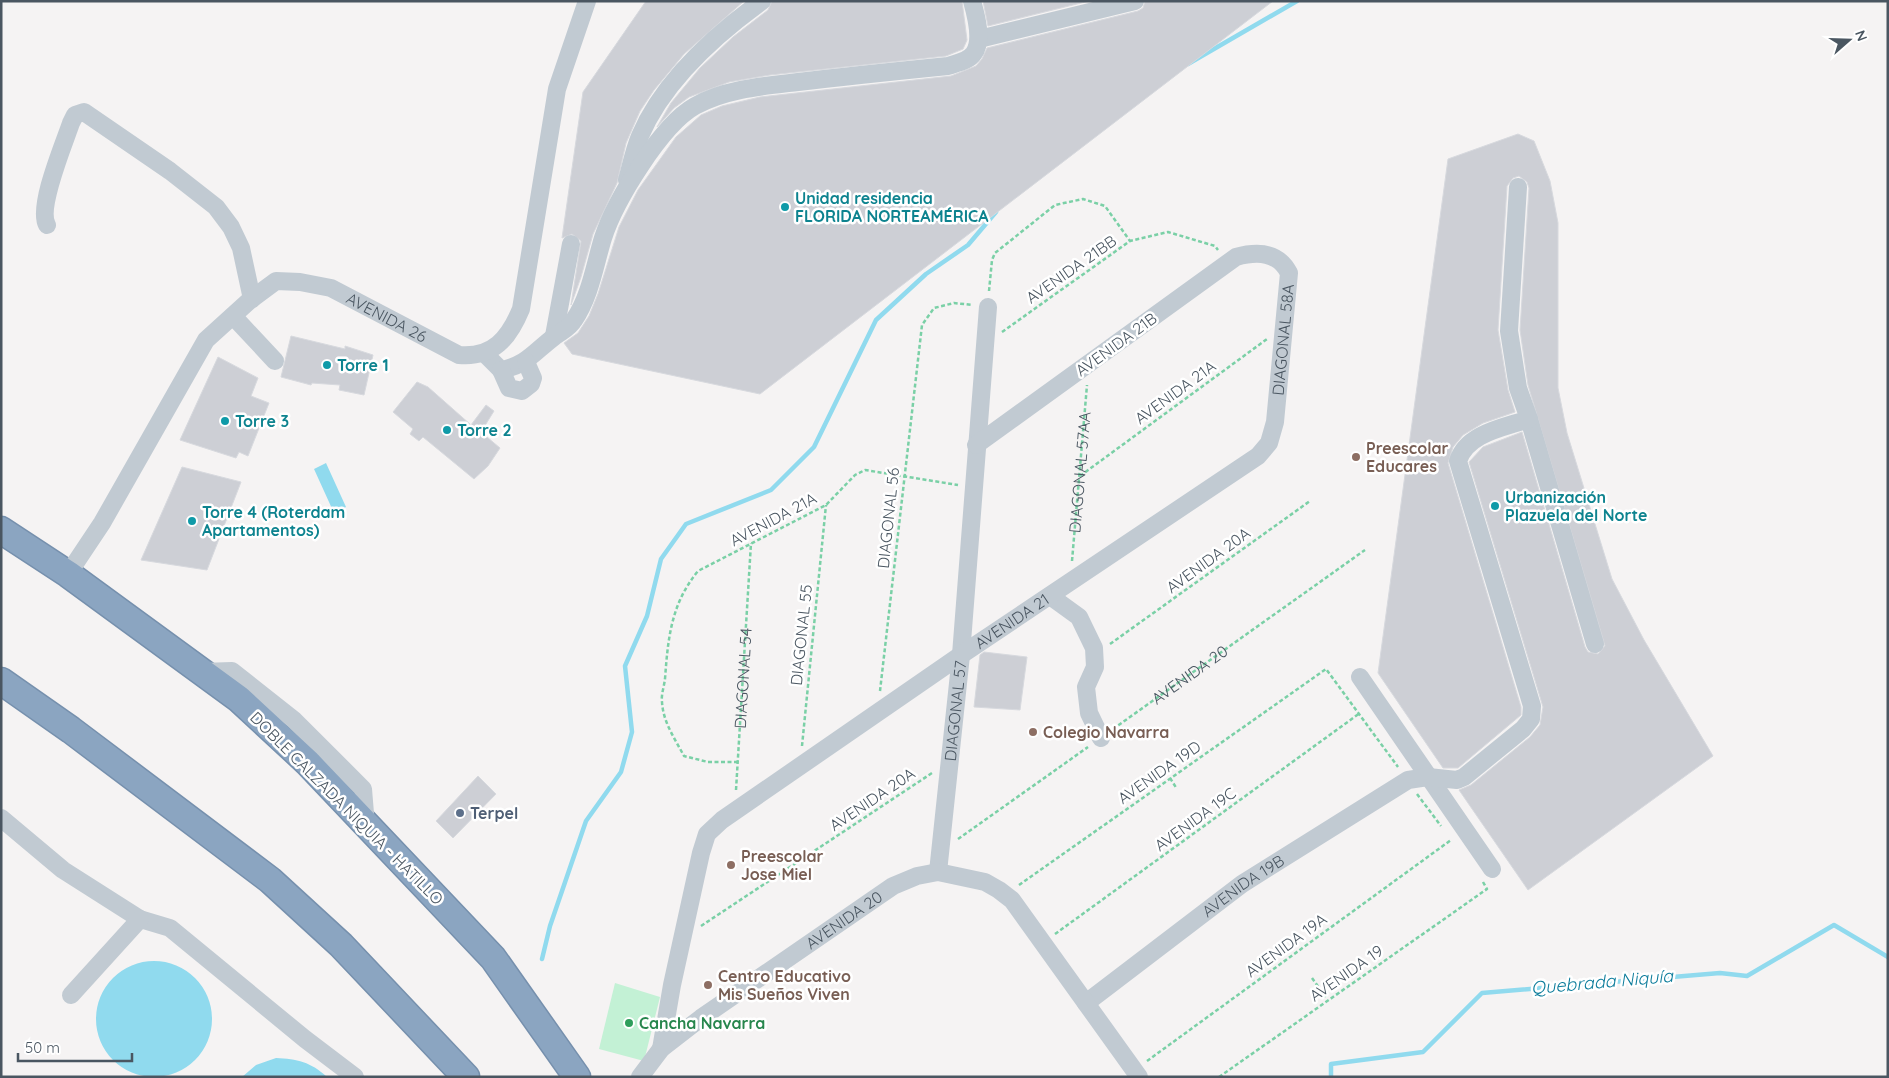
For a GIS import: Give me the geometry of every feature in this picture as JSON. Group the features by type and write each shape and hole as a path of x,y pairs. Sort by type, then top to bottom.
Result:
{"highway":[{"name":"DOBLE CALZADA NIQUIA - HATILLO","path":"1,530 99,596 239,699 307,762 366,827 493,958 577,1077"},
{"path":"1,681 71,730 270,880 341,946 466,1077"}],"street":[{"path":"526,362 533,378 531,384 522,391 508,388 500,370 485,354 499,344 513,329 522,309 557,90 587,1"},
{"path":"624,193 640,136 662,97 721,32 762,1"},
{"path":"500,370 526,362 554,336 565,330 575,320 587,290 604,235 624,193 660,140 681,116 710,99 781,84 948,66 964,61 974,54 979,39 972,1"},
{"path":"979,39 1135,1"},
{"path":"84,112 90,115 216,207 231,227 241,248 250,300 235,250 228,235 210,212 94,125 82,127 66,164 47,225 44,219 47,200 75,115 84,112"},
{"path":"1518,187 1509,331 1518,388 1594,644"},
{"path":"554,336 571,244"},
{"name":"AVENIDA 21B","path":"976,444 1227,263 1236,257 1260,254"},
{"name":"DIAGONAL 58A","path":"1260,254 1276,257 1284,263 1289,273 1275,422 1269,443"},
{"name":"AVENIDA 26","path":"68,574 107,514 206,340 250,300 276,281 300,282 331,288 450,352 472,356 485,354"},
{"name":"DIAGONAL 57","path":"938,872 961,655 988,307"},
{"path":"233,316 275,361"},
{"path":"1428,777 1457,780 1464,777 1523,729 1531,719 1532,706 1458,461 1462,448 1478,437 1529,420"},
{"name":"AVENIDA 21","path":"682,939 707,834 735,811 961,655 1258,456 1269,443"},
{"path":"1050,596 1079,617 1094,648 1095,667 1086,687 1089,713 1101,738"},
{"path":"1360,677 1492,869"},
{"name":"AVENIDA 19B","path":"1086,1003 1242,884 1408,780 1428,777"},
{"path":"1,818 63,870 140,919 170,928 305,1039 355,1077"},
{"path":"938,872 984,882 1005,894 1023,915 1137,1074"},
{"name":"AVENIDA 20","path":"640,1077 662,1049 702,1018 893,886 918,876 938,872"},
{"path":"72,995 140,919"},
{"path":"662,1049 682,939"}],"path":[{"path":"988,307 992,260 995,253 1055,205 1083,199 1105,206 1130,241"},
{"name":"AVENIDA 21BB","path":"984,344 1130,241 1168,232 1215,246 1227,263"},
{"name":"DIAGONAL 56","path":"878,713 903,476 922,325 934,308 954,303 988,307"},
{"name":"AVENIDA 21A","path":"1080,476 1284,326"},
{"name":"DIAGONAL 57AA","path":"1071,582 1089,363"},
{"name":"AVENIDA 21A","path":"738,762 708,762 684,756 669,729 662,702 671,626 678,599 698,571 826,505 855,475 865,470 973,488"},
{"name":"AVENIDA 20A","path":"1094,655 1310,501"},
{"name":"DIAGONAL 55","path":"799,767 826,505"},
{"name":"DIAGONAL 54","path":"735,811 751,544"},
{"name":"AVENIDA 20","path":"940,852 1365,550"},
{"name":"AVENIDA 19D","path":"1005,894 1326,669"},
{"name":"AVENIDA 19C","path":"1043,943 1360,713"},
{"name":"AVENIDA 20A","path":"682,939 950,761"},
{"path":"1170,778 1177,789"},
{"name":"AVENIDA 19A","path":"1137,1074 1451,840"},
{"name":"AVENIDA 19","path":"1219,1077 1487,889"},
{"path":"1312,978 1327,1000"}],"green space":[{"name":"Cancha Navarra","path":"615,983 660,997 644,1061 599,1049"}],"water":[{"path":"326,463 346,507 334,513 314,469"},
{"path":"154,961 176,965 195,978 208,997 212,1019 208,1041 195,1060 176,1073 154,1077 132,1073 113,1060 100,1041 96,1019 100,997 113,978 132,965"},
{"path":"276,1058 303,1062 327,1077 242,1077 256,1065"}],"building":[{"path":"646,1 744,1 684,54 654,90 640,111 626,143 617,183 593,234 571,305 581,241 572,234 562,238 583,92"},
{"path":"772,1 962,1 967,40 963,49 946,56 770,75 729,82 689,97 674,108 657,127 671,103 700,68 733,37 768,10"},
{"path":"983,1 1089,1 988,26"},
{"name":"Unidad residencia FLORIDA NORTEAMÉRICA","path":"1145,1 1273,1 760,394 572,354 564,343 578,333 589,316 598,294 619,227 638,190 676,137 701,115 722,106 760,97 951,76 976,66 987,48 1138,11 1143,8"},
{"name":"Urbanización Plazuela del Norte","path":"1518,134 1534,141 1550,181 1558,223 1558,388 1567,433 1612,579 1644,640 1713,756 1528,890 1459,790 1471,785 1530,737 1540,725 1543,707 1469,462 1483,447 1522,432 1585,647 1588,652 1598,654 1605,646 1528,385 1520,330 1529,188 1527,182 1519,176 1513,178 1507,186 1498,330 1508,390 1515,412 1483,423 1463,435 1453,447 1448,463 1521,707 1521,715 1458,768 1443,768 1378,673 1448,159"},
{"name":"Torre 1","path":"291,336 345,349 345,346 373,355 364,395 339,390 340,385 312,383 311,385 281,377"},
{"name":"Torre 3","path":"218,357 258,378 251,396 269,403 248,456 239,452 236,458 180,440"},
{"name":"Torre 2","path":"417,382 428,387 471,425 486,405 494,411 481,432 500,448 488,466 474,479 423,437 419,441 410,434 413,429 393,412"},
{"name":"Torre 4 (Roterdam Apartamentos)","path":"182,467 241,482 207,570 141,560"},
{"path":"984,652 1027,657 1020,710 974,707 980,655"},
{"name":"Terpel","path":"478,776 496,794 453,838 436,821"}],"waterway":[{"path":"1188,64 1297,1"},
{"path":"542,959 550,926 586,821 621,772 632,732 625,666 647,616 661,559 686,524 771,490 814,447 876,320 926,274 968,245 996,212"},
{"name":"Quebrada Niquía","path":"1331,1077 1331,1064 1423,1052 1482,993 1720,973 1747,976 1834,925 1888,957"}],"place":[{"name":"Unidad residencia FLORIDA NORTEAMÉRICA","path":"785,207"},
{"name":"Torre 1","path":"327,365"},
{"name":"Torre 3","path":"225,421"},
{"name":"Torre 2","path":"447,430"},
{"name":"Preescolar Educares","path":"1356,457"},
{"name":"Urbanización Plazuela del Norte","path":"1495,506"},
{"name":"Torre 4 (Roterdam Apartamentos)","path":"192,521"},
{"name":"Colegio Navarra","path":"1033,732"},
{"name":"Terpel","path":"460,813"},
{"name":"Preescolar Jose Miel","path":"731,865"},
{"name":"Centro Educativo Mis Sueños Viven","path":"708,985"},
{"name":"Cancha Navarra","path":"629,1023"}]}
